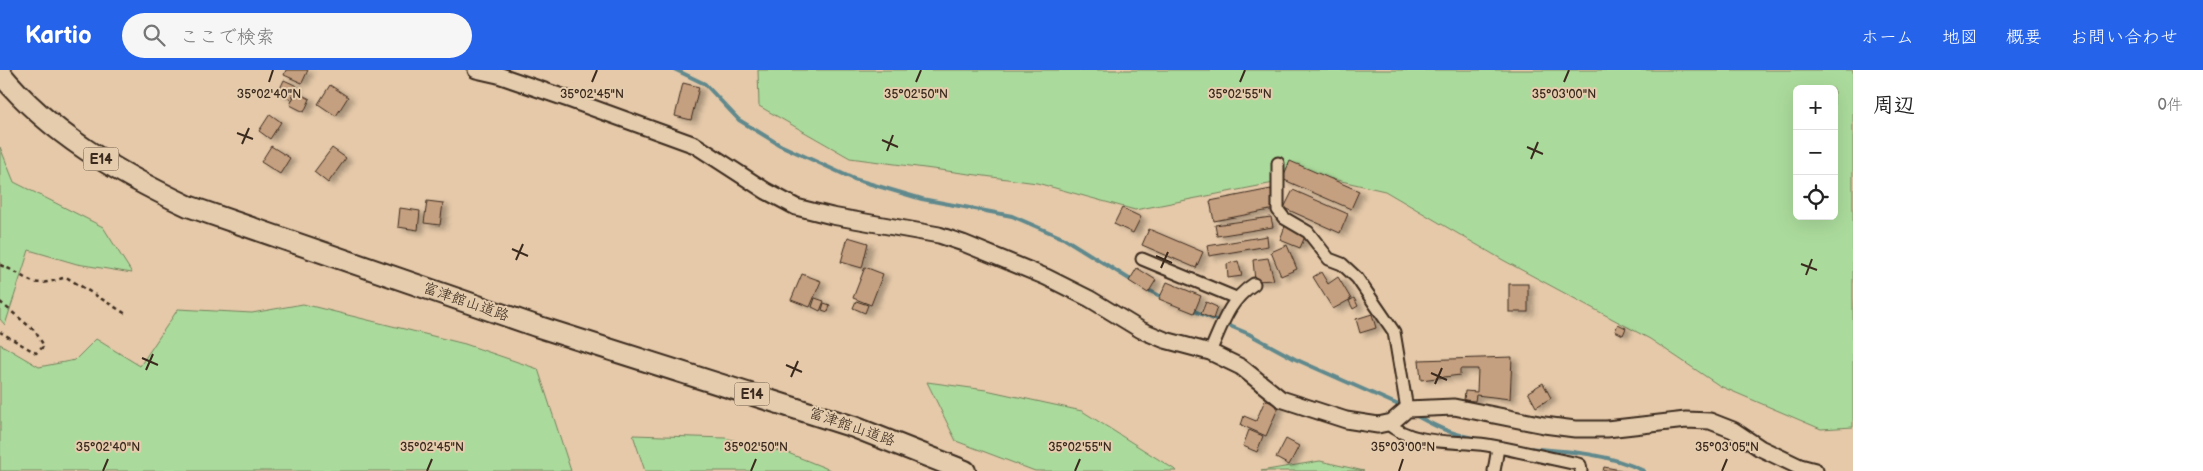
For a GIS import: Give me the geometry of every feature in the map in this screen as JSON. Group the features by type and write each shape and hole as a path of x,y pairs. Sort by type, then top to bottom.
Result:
{"highway":[{"name":"富津館山道路","path":"0,73 54,126 105,162 156,191 220,218 536,326 819,416 965,471"}],"street":[{"path":"476,70 498,75 695,145 766,191 796,207 832,216 939,235 963,243 1046,277 1090,299 1141,330 1165,340 1210,352 1241,367 1281,399 1346,420 1378,426 1392,422 1407,409 1454,407 1544,425 1575,429 1607,429 1686,420 1710,421 1732,430 1760,448 1800,467 1815,471"},
{"path":"1278,163 1278,210 1284,218 1308,232 1329,259 1342,264 1357,278 1394,332 1407,409"},
{"path":"1142,259 1236,298"},
{"path":"1210,352 1232,302 1254,284"},
{"path":"1387,423 1395,430 1418,439 1498,448 1578,464 1582,471"},
{"path":"1494,471 1498,448"}],"path":[{"path":"0,264 32,283 48,283 66,276 126,314"},
{"path":"0,302 35,331 44,346 36,353 0,332"}],"green space":[{"path":"758,70 1853,70 1853,427 1821,429 1720,386 1650,339 1503,260 1385,191 1315,175 1135,210 1037,183 850,158 759,106"},
{"path":"0,147 14,182 103,227 132,273 77,264 29,250 5,325 0,319"},
{"path":"303,304 465,344 538,369 571,471 0,471 0,344 39,367 75,360 96,339 140,366 178,309 252,313"},
{"path":"927,382 986,390 1082,411 1177,471 1035,471 956,441"},
{"path":"633,435 725,438 788,453 833,471 645,471"},
{"path":"1320,461 1364,471 1261,471"}],"building":[{"path":"286,70 308,70 302,83 284,75"},
{"path":"284,80 297,86 291,99 278,93"},
{"path":"683,83 699,87 691,120 675,116"},
{"path":"330,85 348,97 336,116 318,104"},
{"path":"296,92 310,99 304,112 290,105"},
{"path":"270,114 281,122 270,139 259,131"},
{"path":"271,146 290,158 280,174 261,162"},
{"path":"332,148 346,158 328,183 314,172"},
{"path":"1290,161 1359,191 1351,209 1282,179"},
{"path":"1271,189 1275,209 1214,221 1210,201"},
{"path":"1293,190 1348,214 1340,233 1284,208"},
{"path":"427,201 443,203 440,225 424,223"},
{"path":"400,208 420,211 418,230 398,227"},
{"path":"1122,208 1141,217 1133,233 1114,224"},
{"path":"1271,217 1273,227 1217,236 1215,225"},
{"path":"1285,226 1306,234 1300,248 1280,240"},
{"path":"1149,229 1203,252 1196,268 1142,245"},
{"path":"1267,236 1268,246 1209,256 1207,246"},
{"path":"848,237 868,243 862,268 841,262"},
{"path":"1287,245 1297,269 1281,276 1271,252"},
{"path":"1268,258 1274,280 1255,281 1253,260"},
{"path":"1238,261 1242,276 1228,278 1227,264"},
{"path":"865,267 883,274 871,305 853,298"},
{"path":"1137,268 1156,280 1148,293 1129,281"},
{"path":"1321,272 1328,284 1338,277 1351,299 1333,309 1313,277"},
{"path":"802,274 821,281 810,307 791,300"},
{"path":"1167,282 1201,296 1194,313 1159,299"},
{"path":"1509,284 1528,284 1528,312 1509,312"},
{"path":"815,298 824,301 820,311 812,307"},
{"path":"1354,298 1358,306 1353,309 1349,301"},
{"path":"856,301 868,305 865,313 853,308"},
{"path":"1206,302 1217,307 1213,319 1201,314"},
{"path":"824,303 830,305 828,312 822,310"},
{"path":"1372,314 1376,328 1360,333 1356,319"},
{"path":"1618,324 1626,328 1623,335 1615,331"},
{"path":"1512,357 1510,399 1476,395 1475,401 1464,400 1465,391 1477,392 1478,369 1460,369 1460,375 1421,380 1419,360"},
{"path":"1543,383 1551,398 1536,407 1528,392"},
{"path":"1265,400 1279,406 1266,436 1241,425 1244,416 1256,421"},
{"path":"1249,430 1263,436 1257,452 1243,446"},
{"path":"1286,439 1299,446 1289,465 1276,458"},
{"path":"1604,467 1621,470 1603,471"}],"waterway":[{"path":"676,70 705,84 739,120 780,145 854,179 922,199 1012,216 1065,239 1134,282"},
{"path":"1146,289 1164,298"},
{"path":"1192,310 1249,334 1295,359 1403,407"},
{"path":"1413,414 1442,429 1473,438"},
{"path":"1526,448 1572,452 1601,457 1616,460 1644,471"}]}
